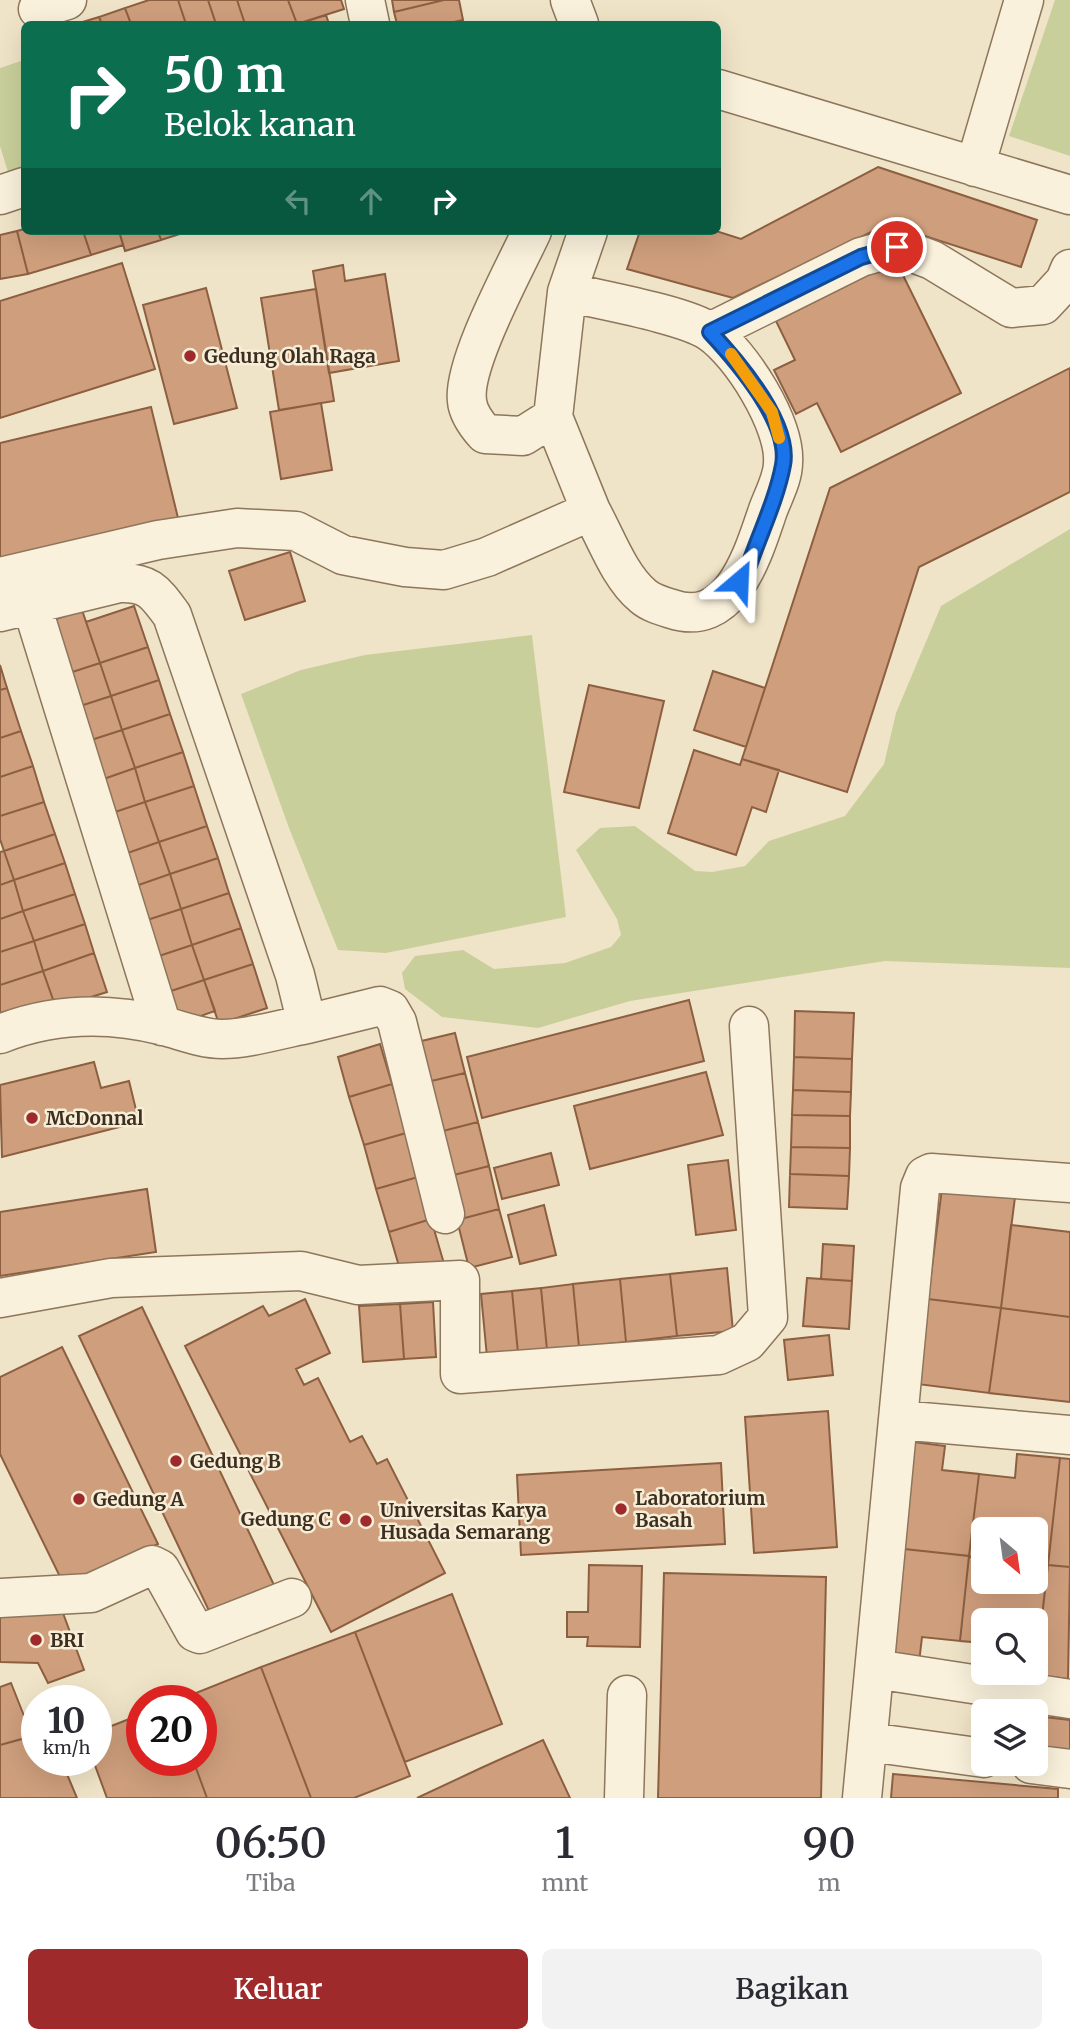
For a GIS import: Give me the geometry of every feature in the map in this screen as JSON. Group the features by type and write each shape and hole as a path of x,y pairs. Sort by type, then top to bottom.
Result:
{"street":[{"path":"365,0 369,21"},
{"path":"570,0 578,21"},
{"path":"975,167 1024,0"},
{"path":"721,90 1070,195"},
{"path":"721,118 759,101"},
{"path":"0,195 21,188"},
{"path":"530,235 471,367 467,401 475,423 485,434 523,436 554,417"},
{"path":"567,292 683,321 710,332 736,359 772,412 784,464 748,568 730,594 704,610 684,613 651,602 628,577 591,511 554,417 567,292 587,235"},
{"path":"710,332 861,257 897,247 932,260 1011,308 1043,305 1065,281 1070,269"},
{"path":"0,577 158,540 237,528 296,531 344,555 405,567 444,570 487,557 591,511"},
{"path":"162,1026 16,609 119,583 139,583 155,593 173,615 295,975 307,1024"},
{"path":"0,1034 49,1018 76,1017 162,1026 222,1039 307,1024 380,1006 390,1010 397,1021 445,1214"},
{"path":"0,1298 125,1277 301,1271 358,1285 460,1280 460,1374 719,1355 747,1342 768,1317 749,1026"},
{"path":"862,1798 920,1188 925,1176 942,1172 1070,1183"},
{"path":"899,1420 1070,1435"},
{"path":"0,1598 91,1593 152,1565 160,1569 195,1632 200,1634 292,1598"},
{"path":"875,1669 1070,1699"},
{"path":"624,1798 626,1695"},
{"path":"869,1742 971,1756"},
{"path":"1048,1766 1070,1769"}],"green space":[{"path":"1055,0 1070,0 1070,156 1009,136"},
{"path":"21,61 21,168 8,172 0,146 0,68"},
{"path":"1070,529 1070,968 885,961 630,1001 538,1028 442,1017 405,989 402,973 415,956 463,950 494,969 565,963 611,947 621,935 617,919 576,850 600,828 635,826 695,871 712,872 745,866 769,841 845,816 884,764 896,713 941,606"},
{"path":"532,635 566,917 386,953 338,950 289,828 241,694 301,670 365,655"}],"building":[{"path":"149,0 178,0 185,21 130,21 125,8"},
{"path":"178,0 208,0 215,21 185,21"},
{"path":"208,0 237,0 244,21 215,21"},
{"path":"237,0 288,0 296,21 244,21"},
{"path":"288,0 341,0 344,9 306,21 296,21"},
{"path":"392,0 444,0 394,12"},
{"path":"444,0 459,0 463,20 396,21 394,12"},
{"path":"125,8 130,21 101,21 99,17"},
{"path":"326,15 328,21 307,21"},
{"path":"878,167 1037,220 1021,267 888,224 733,298 627,269 639,235 721,235 721,233 741,239"},
{"path":"21,230 21,235 84,235 91,255 28,274 17,231"},
{"path":"17,231 28,274 0,279 0,235"},
{"path":"84,235 120,235 123,245 91,255"},
{"path":"120,235 159,235 161,240 125,251"},
{"path":"159,235 177,235 161,240"},
{"path":"896,261 961,393 841,452 817,403 796,414 774,370 795,360 776,321"},
{"path":"122,263 155,369 0,418 0,301"},
{"path":"343,265 345,281 385,274 399,361 329,373 313,271"},
{"name":"Gedung Olah Raga","path":"206,288 237,408 174,424 143,305"},
{"path":"316,289 334,401 279,410 261,298"},
{"path":"1070,368 1070,492 919,567 847,792 742,759 830,488"},
{"path":"321,403 332,470 281,479 270,412"},
{"path":"151,407 178,518 0,561 0,443"},
{"path":"290,552 305,601 245,620 229,571"},
{"path":"134,606 148,647 100,663 86,622"},
{"path":"82,610 100,663 60,676 42,624"},
{"path":"148,647 159,680 111,696 100,663"},
{"path":"100,663 111,696 71,709 60,676"},
{"path":"0,665 7,688 0,690"},
{"path":"713,671 765,688 746,747 694,730"},
{"path":"159,680 170,714 122,730 111,696"},
{"path":"589,685 664,701 639,808 564,792"},
{"path":"7,688 21,731 0,738 0,690"},
{"path":"111,696 122,730 82,743 71,709"},
{"path":"170,714 183,752 135,768 122,730"},
{"path":"122,730 135,768 95,782 82,743"},
{"path":"21,731 33,766 0,777 0,738"},
{"path":"694,750 740,765 742,759 779,770 766,812 752,807 736,855 668,833"},
{"path":"183,752 194,786 145,802 135,768"},
{"path":"33,766 44,802 0,816 0,777"},
{"path":"135,768 145,802 106,815 95,782"},
{"path":"194,786 207,826 159,842 145,802"},
{"path":"44,802 55,834 4,851 0,839 0,816"},
{"path":"145,802 159,842 119,856 106,815"},
{"path":"207,826 218,858 170,874 159,842"},
{"path":"55,834 65,863 14,880 4,851"},
{"path":"159,842 170,874 130,888 119,856"},
{"path":"4,851 14,880 0,885 0,852"},
{"path":"218,858 229,893 181,909 170,874"},
{"path":"65,863 75,894 23,911 14,880"},
{"path":"170,874 181,909 141,922 130,888"},
{"path":"14,880 23,911 0,919 0,885"},
{"path":"229,893 241,928 192,945 181,909"},
{"path":"75,894 85,924 34,941 23,911"},
{"path":"181,909 192,945 153,958 141,922"},
{"path":"23,911 34,941 0,952 0,919"},
{"path":"85,924 94,953 43,971 34,941"},
{"path":"241,928 253,964 204,980 192,945"},
{"path":"34,941 43,971 0,985 0,952"},
{"path":"192,945 204,980 165,993 153,958"},
{"path":"94,953 107,992 56,1008 43,971"},
{"path":"253,964 267,1008 219,1024 204,980"},
{"path":"43,971 56,1008 0,1015 0,985"},
{"path":"204,980 215,1011 175,1025 165,993"},
{"path":"689,1000 704,1061 482,1118 467,1057"},
{"path":"795,1011 854,1013 852,1059 794,1057"},
{"path":"455,1033 465,1073 423,1083 413,1043"},
{"path":"380,1044 392,1084 349,1097 338,1057"},
{"path":"794,1057 852,1059 851,1092 793,1090"},
{"path":"94,1062 101,1088 129,1081 139,1122 2,1157 0,1085"},
{"path":"706,1072 723,1135 590,1169 574,1106"},
{"path":"465,1073 478,1122 435,1133 423,1083"},
{"path":"392,1084 406,1133 364,1145 349,1097"},
{"path":"793,1090 851,1092 850,1116 792,1115"},
{"path":"792,1115 850,1116 850,1148 791,1147"},
{"path":"478,1122 489,1166 446,1177 435,1133"},
{"path":"406,1133 418,1177 376,1189 364,1145"},
{"path":"791,1147 850,1148 849,1176 790,1174"},
{"path":"551,1153 559,1185 502,1199 494,1168"},
{"path":"728,1160 736,1230 696,1235 688,1165"},
{"path":"489,1166 499,1209 457,1220 446,1177"},
{"path":"790,1174 849,1176 847,1209 789,1207"},
{"path":"418,1177 431,1219 389,1232 376,1189"},
{"path":"942,1188 1015,1197 1001,1308 928,1299"},
{"path":"147,1189 156,1252 0,1276 0,1212"},
{"path":"544,1205 556,1255 520,1264 508,1215"},
{"path":"499,1209 512,1257 469,1268 457,1220"},
{"path":"431,1219 445,1267 403,1280 389,1232"},
{"path":"1011,1225 1070,1232 1070,1317 1001,1308"},
{"path":"823,1244 854,1246 852,1281 821,1279"},
{"path":"727,1268 733,1331 677,1336 670,1274"},
{"path":"670,1274 677,1336 626,1342 620,1279"},
{"path":"807,1278 852,1281 849,1329 803,1326"},
{"path":"620,1279 626,1342 579,1347 573,1284"},
{"path":"573,1284 579,1347 547,1350 541,1288"},
{"path":"541,1288 547,1350 518,1353 512,1291"},
{"path":"512,1291 518,1353 487,1357 481,1294"},
{"name":"Gedung C","path":"305,1299 330,1353 296,1369 304,1385 318,1378 350,1442 362,1436 377,1464 387,1459 445,1573 331,1632 185,1346 263,1306 269,1316"},
{"path":"928,1299 1001,1308 989,1393 917,1384"},
{"path":"433,1302 436,1357 404,1359 400,1304"},
{"path":"400,1304 404,1359 363,1362 359,1306"},
{"name":"Gedung B","path":"142,1307 274,1585 211,1615 79,1336"},
{"path":"1001,1308 1070,1317 1070,1402 989,1393"},
{"path":"829,1335 833,1375 788,1380 784,1340"},
{"name":"Gedung A","path":"62,1347 158,1544 66,1589 0,1454 0,1377"},
{"path":"828,1411 837,1547 754,1553 745,1417"},
{"path":"906,1441 945,1446 942,1470 979,1474 974,1517 971,1517 969,1556 895,1548"},
{"path":"1017,1454 1060,1458 1048,1565 1048,1517 974,1517 979,1474 1015,1478"},
{"path":"1060,1458 1070,1459 1070,1567 1048,1565"},
{"name":"Laboratorium Basah","path":"721,1463 725,1544 521,1555 517,1475"},
{"path":"895,1548 969,1556 960,1641 922,1637 919,1663 882,1659"},
{"path":"969,1556 971,1594 1045,1594 1043,1608 971,1608 971,1642 960,1641"},
{"path":"589,1565 642,1566 640,1647 587,1646 588,1637 567,1637 567,1612 588,1612"},
{"path":"1048,1565 1070,1567 1068,1679 1048,1677 1048,1608 1043,1608 1045,1594 1048,1594"},
{"path":"664,1573 826,1577 821,1798 658,1798"},
{"path":"452,1594 502,1724 405,1762 355,1632"},
{"name":"BRI","path":"60,1605 84,1670 48,1683 38,1663 0,1662 0,1617 32,1615"},
{"path":"355,1632 410,1776 354,1798 311,1798 261,1667"},
{"path":"261,1667 311,1798 207,1798 199,1776 217,1776 216,1685"},
{"path":"11,1683 21,1708 21,1739 0,1745 0,1687"},
{"path":"1048,1717 1070,1720 1070,1766 1048,1763"},
{"path":"126,1720 126,1776 199,1776 207,1798 107,1798 99,1776 112,1776 112,1726"},
{"path":"21,1739 21,1776 68,1776 77,1798 0,1798 0,1745"},
{"path":"543,1740 570,1798 417,1798 481,1768"},
{"path":"893,1774 1058,1789 1058,1798 891,1798"}],"slow traffic":[{"path":"731,354 772,412 779,438"}],"place":[{"name":"Gedung Olah Raga","path":"190,356"},
{"name":"McDonnal","path":"32,1118"},
{"name":"Gedung B","path":"176,1461"},
{"name":"Gedung A","path":"79,1499"},
{"name":"Laboratorium Basah","path":"621,1509"},
{"name":"Gedung C","path":"345,1519"},
{"name":"Universitas Karya Husada Semarang","path":"366,1521"},
{"name":"BRI","path":"36,1640"}],"route":[{"path":"739,581 748,568 784,464 772,412 736,359 710,332 861,257 897,247"}]}
